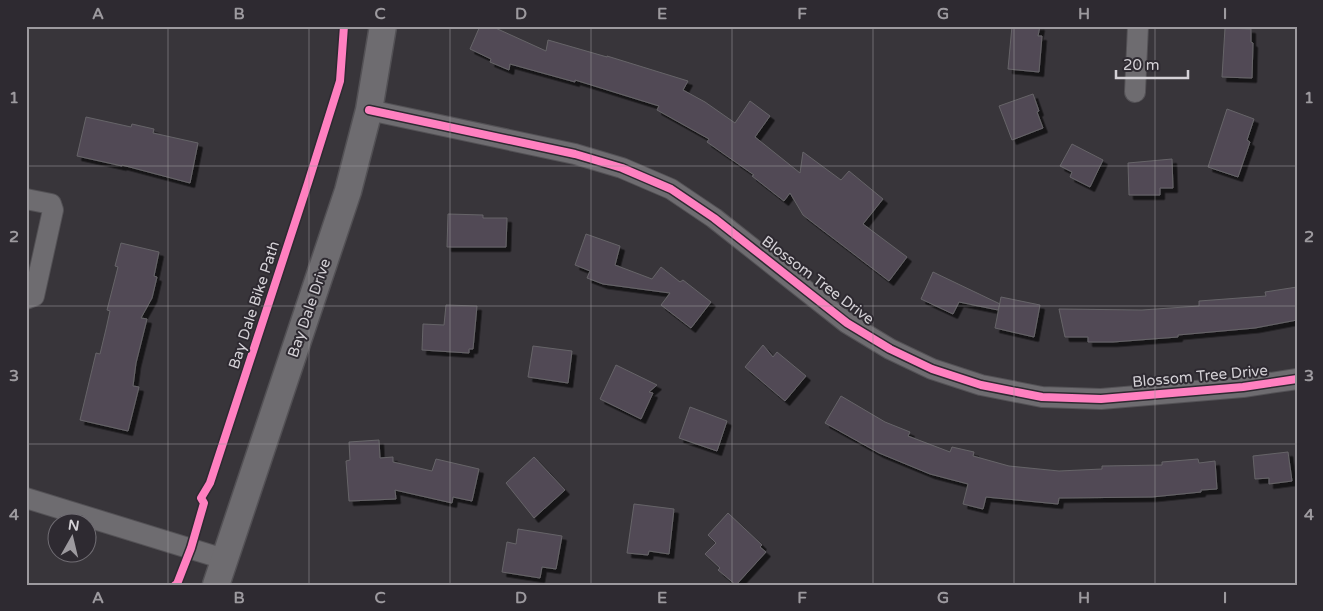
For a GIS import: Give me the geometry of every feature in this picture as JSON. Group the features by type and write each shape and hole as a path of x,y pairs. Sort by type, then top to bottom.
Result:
{"street":[{"name":"Bay Dale Drive","path":"216,585 348,191 369,110 383,26"},
{"path":"1135,92 1138,26"},
{"name":"Blossom Tree Drive","path":"369,110 575,154 622,168 663,185 714,218 847,323 890,349 932,370 981,384 1042,397 1101,398 1243,387 1297,379"},
{"path":"26,199 50,204 53,210 34,296 26,299"},
{"path":"26,498 224,559"}],"building":[{"path":"480,26 491,26 546,51 548,40 688,81 683,90 705,102 735,123 750,101 770,116 755,137 800,173 803,152 841,180 849,171 883,199 863,224 907,257 889,281 803,215 790,193 784,201 752,176 754,175 707,142 709,139 657,110 659,106 575,80 575,82 510,64 509,70 490,62 491,59 470,49"},
{"path":"1012,26 1040,26 1038,36 1042,36 1039,72 1008,69"},
{"path":"1225,28 1251,29 1251,42 1253,43 1252,78 1222,77"},
{"path":"1033,94 1043,128 1012,140 999,106"},
{"path":"1227,109 1254,119 1247,140 1250,142 1238,177 1208,167"},
{"path":"86,117 131,127 132,124 154,129 153,133 198,143 190,183 122,165 77,156"},
{"path":"1072,144 1103,160 1090,187 1070,177 1072,172 1060,166"},
{"path":"1172,159 1173,188 1160,188 1160,195 1129,195 1128,163"},
{"path":"448,214 483,215 483,218 507,218 506,247 447,247"},
{"path":"586,234 620,246 615,265 652,279 661,267 680,282 683,280 711,302 691,328 661,305 670,293 603,284 587,278 590,271 575,265"},
{"path":"121,243 159,252 154,276 157,277 152,298 141,318 147,319 136,363 133,386 139,387 128,431 80,420 96,353 100,354 106,329 110,311 107,310 118,267 115,266"},
{"path":"933,272 1000,304 998,310 959,302 953,314 921,299"},
{"path":"1297,287 1297,320 1255,328 1178,335 1178,337 1088,342 1088,337 1065,337 1059,309 1142,310 1199,306 1199,301 1266,296 1265,292"},
{"path":"1001,297 1040,305 1034,337 995,328"},
{"path":"446,305 477,306 473,349 469,349 469,353 422,350 423,324 444,325"},
{"path":"763,345 773,357 777,352 806,376 785,401 745,367"},
{"path":"533,346 572,351 568,383 528,377"},
{"path":"616,365 657,385 649,392 653,393 641,419 600,399"},
{"path":"841,396 885,422 910,432 908,436 950,452 952,447 974,452 973,456 1009,466 1059,471 1102,469 1102,466 1162,465 1162,462 1198,459 1199,463 1215,461 1217,489 1152,497 1059,498 1058,504 986,497 983,509 963,504 968,484 930,474 879,453 825,423"},
{"path":"690,407 727,421 717,451 679,438"},
{"path":"379,440 380,458 393,457 393,462 432,471 436,459 479,469 472,501 453,497 452,503 395,490 396,499 349,501 346,461 350,460 349,442"},
{"path":"1288,452 1292,481 1269,484 1269,478 1255,479 1253,456"},
{"path":"534,457 565,490 534,518 506,483"},
{"path":"634,504 674,509 669,554 649,551 648,555 627,553"},
{"path":"728,513 762,545 760,547 766,552 736,585 718,570 720,568 705,554 716,543 708,535"},
{"path":"518,529 562,536 556,569 542,567 540,578 502,572 507,542 516,544"}],"cycle path":[{"name":"Bay Dale Bike Path","path":"175,585 191,548 204,503 201,498 210,483 340,81 344,26"},
{"path":"369,110 575,154 622,168 671,189 714,218 847,323 890,349 932,369 981,385 1042,397 1101,399 1243,387 1297,379"}]}
